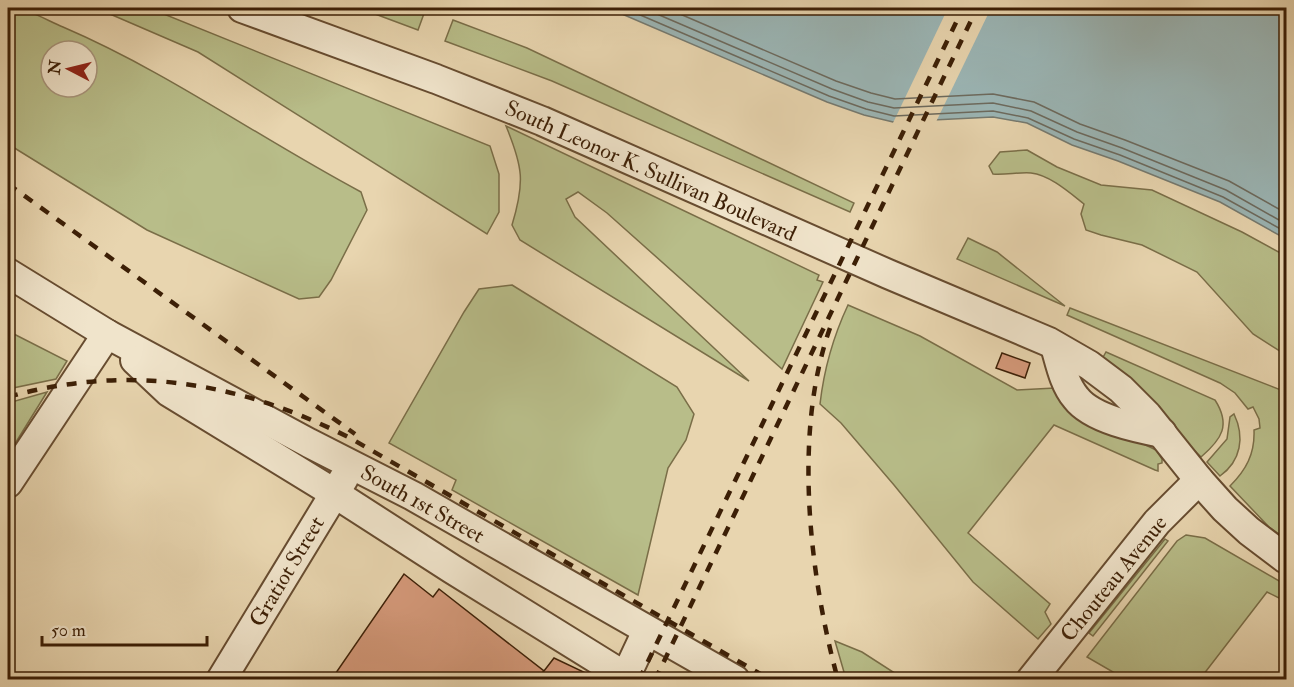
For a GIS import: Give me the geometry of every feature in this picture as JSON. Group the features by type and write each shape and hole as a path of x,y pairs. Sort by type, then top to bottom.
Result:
{"street":[{"name":"South Leonor K. Sullivan Boulevard","path":"242,8 436,79 542,121 1055,346 1070,389 1076,399 1085,407 1136,428 1162,433 1199,480 1249,531 1287,559"},
{"name":"South 1st Street","path":"8,273 107,334 413,496 735,680"},
{"name":"South 1st Street","path":"107,334 169,392 334,493 627,679"},
{"path":"8,483 107,334"},
{"name":"Gratiot Street","path":"221,680 334,493 354,464"},
{"name":"Chouteau Avenue","path":"1031,680 1156,522 1199,480"},
{"path":"627,679 647,631"}],"green space":[{"path":"8,8 29,12 89,39 39,39 39,99 99,99 99,44 140,64 361,192 367,210 331,280 319,297 299,299 147,230 8,144"},
{"path":"96,8 149,8 490,146 499,174 499,212 487,234 198,52"},
{"path":"359,8 426,8 418,30"},
{"path":"453,20 527,48 854,203 850,212 552,81 445,41"},
{"path":"506,126 819,275 817,280 823,282 782,369 607,213 578,192 566,199 575,217 749,381 520,240 512,225 519,197 519,164"},
{"path":"1027,150 1057,167 1101,185 1152,190 1242,232 1286,256 1286,355 1253,334 1197,272 1142,245 1086,230 1081,214 1084,204 1052,181 1031,173 993,174 989,166 1000,152"},
{"path":"968,238 997,252 1065,306 957,259"},
{"path":"512,285 677,387 694,414 686,440 668,468 638,595 452,490 456,480 389,443 479,289"},
{"path":"848,305 920,336 1017,390 1055,388 1119,432 1156,450 1162,459 1162,463 1158,464 1158,471 1054,425 968,533 1050,604 1045,612 1051,624 1038,639 973,582 841,423 820,404 830,353"},
{"path":"1070,308 1286,392 1286,539 1269,527 1230,486 1241,474 1248,461 1253,447 1254,430 1260,428 1259,419 1253,407 1248,409 1235,393 1220,383 1067,315"},
{"path":"8,331 67,361 56,379 8,389"},
{"path":"1106,352 1215,400 1223,417 1219,438 1201,457 1102,359"},
{"path":"47,392 8,455 8,403"},
{"path":"1234,414 1239,431 1239,448 1233,463 1220,476 1207,462 1227,439 1230,417"},
{"path":"1186,535 1205,538 1286,585 1279,598 1267,592 1200,679 1125,679 1087,657 1177,541"},
{"path":"1165,539 1168,541 1093,636 1089,633"},
{"path":"835,641 862,652 904,679 846,679"}],"water":[{"path":"608,8 1286,8 1286,239 1220,202 1072,145 1027,123 993,117 893,122 864,115 827,102"}],"pier":[{"path":"948,8 991,8 936,122 892,125"}],"building":[{"path":"1002,353 1030,363 1025,378 996,368"},
{"path":"404,574 433,597 439,589 544,671 537,680 331,680"},
{"path":"554,658 590,675 595,680 537,680"}],"railway":[{"path":"639,680 963,8"},
{"path":"655,680 977,8"},
{"path":"8,184 355,434"},
{"path":"830,328 819,369 812,412 809,503 819,595 838,680"},
{"path":"8,397 53,387 97,381 140,380 225,391 267,403 350,438 771,680"}]}
